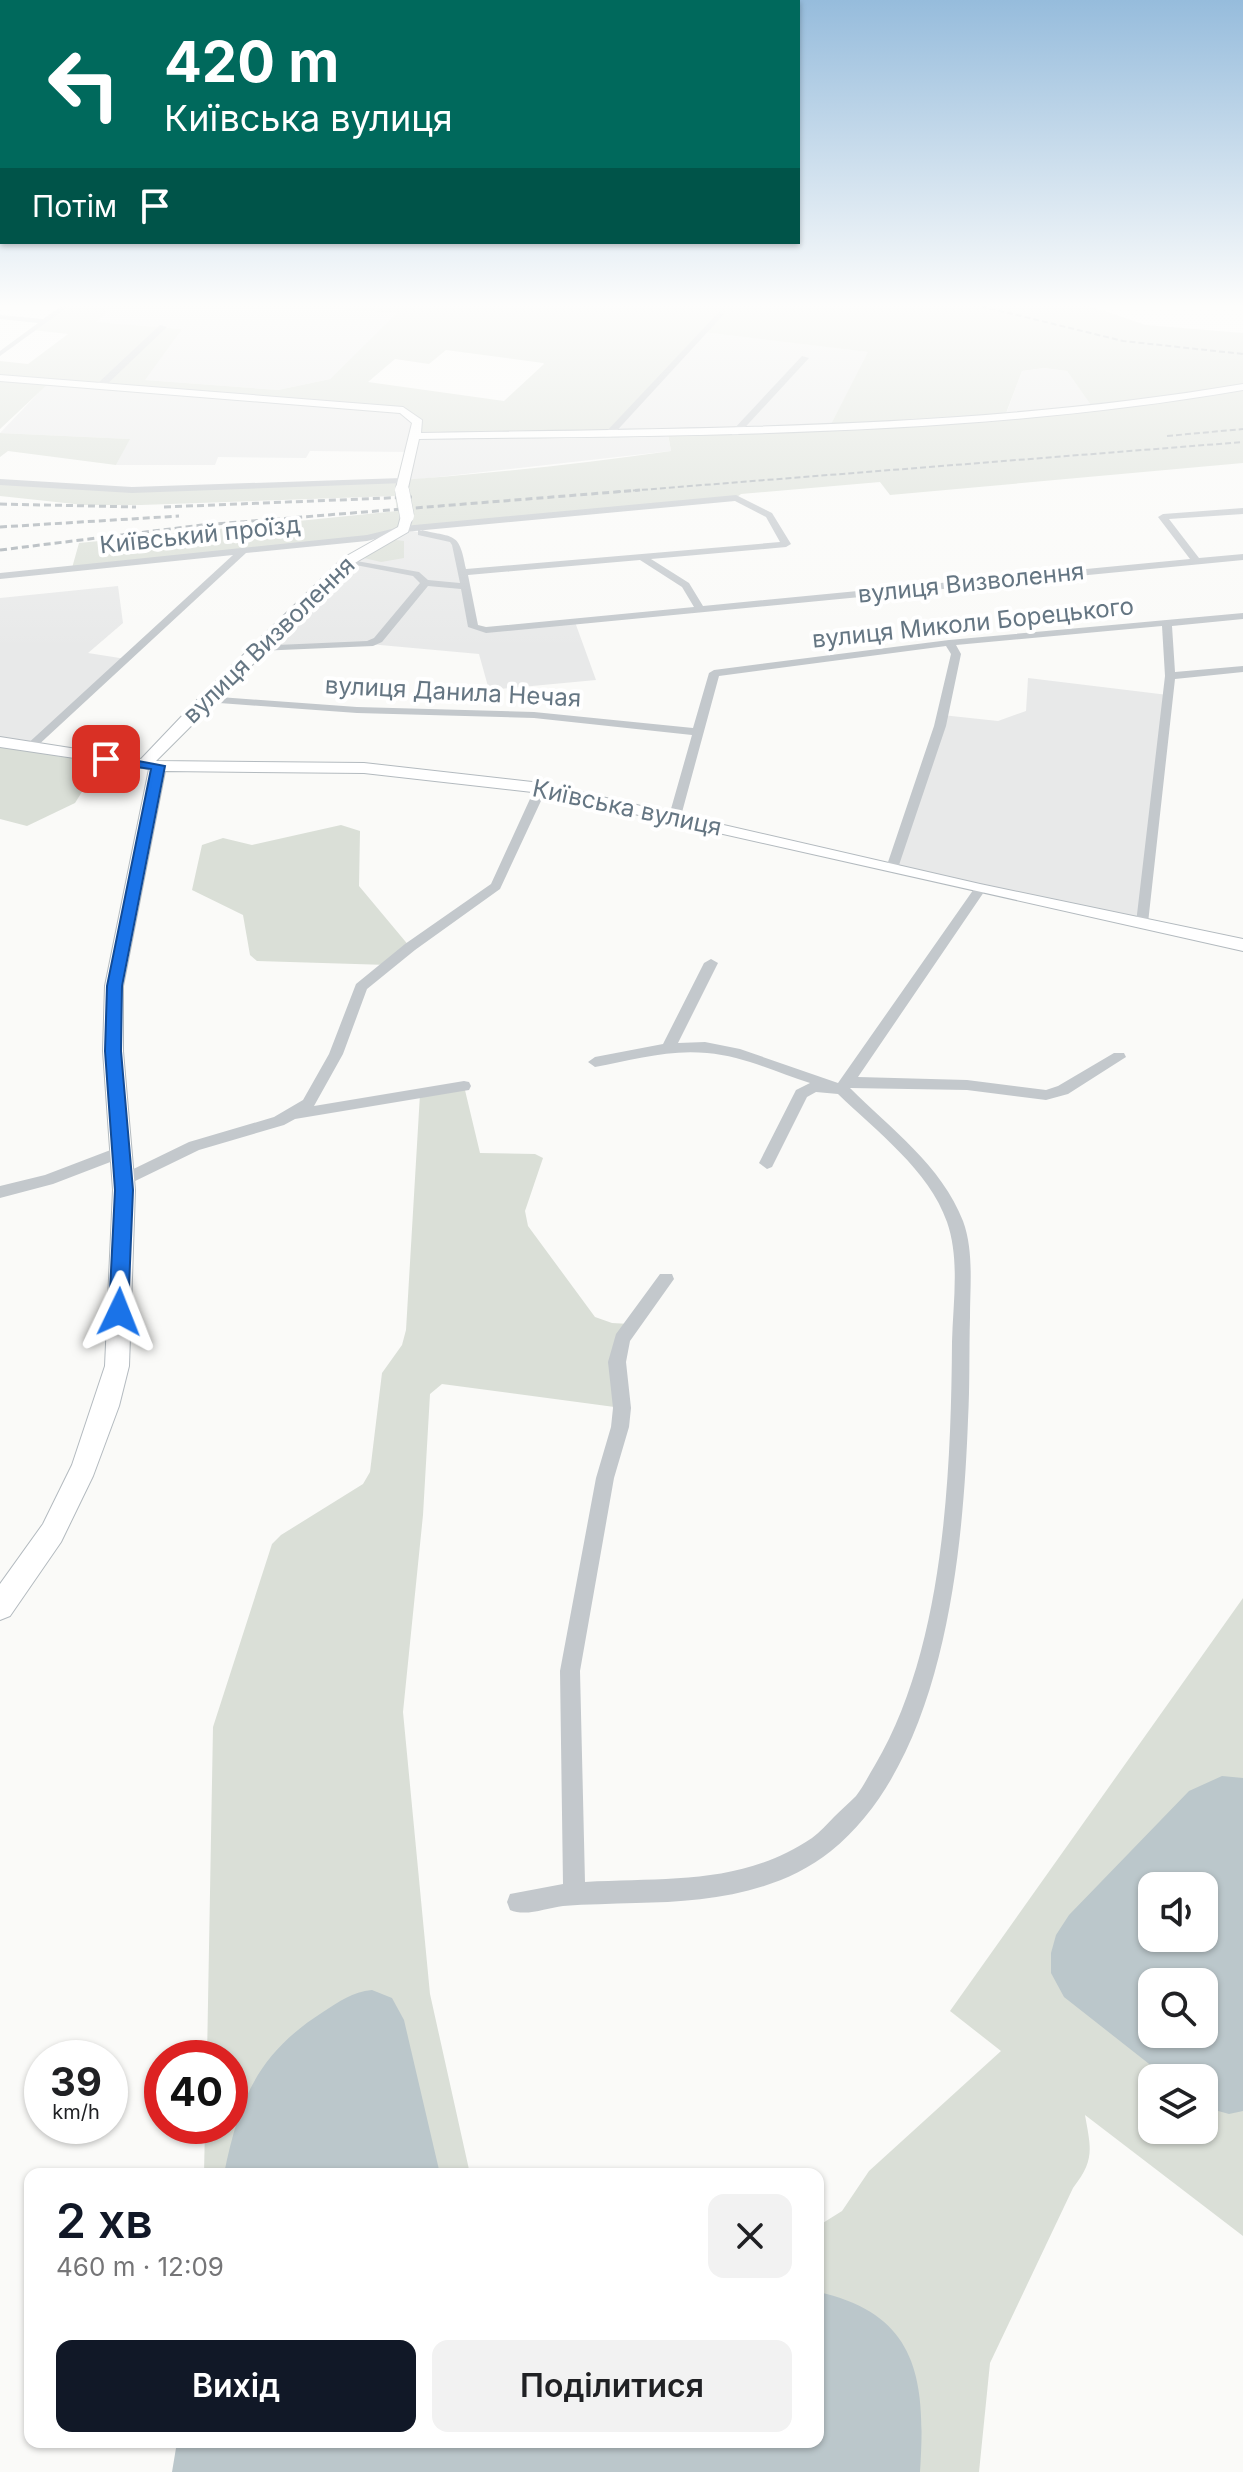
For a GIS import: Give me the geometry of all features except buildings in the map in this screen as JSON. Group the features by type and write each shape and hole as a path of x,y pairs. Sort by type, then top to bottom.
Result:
{"street":[{"path":"405,522 402,484 417,419"},
{"path":"608,435 622,419"},
{"path":"735,433 748,419"},
{"path":"415,436 735,433 853,429 973,419"},
{"path":"0,482 132,490 402,484"},
{"name":"Київський проїзд","path":"0,576 367,538 405,522 736,498 769,515 786,544 642,557"},
{"path":"1196,561 1163,517 1243,511"},
{"name":"вулиця Визволення","path":"152,765 206,699 348,561 405,522 453,540 464,572 473,627 478,630 1243,557"},
{"path":"30,747 244,550"},
{"path":"464,572 642,557 686,585 700,609"},
{"path":"348,561 416,574 425,583 466,586"},
{"path":"258,648 369,644 378,640 425,583"},
{"name":"вулиця Миколи Борецького","path":"696,732 710,678 716,673 949,643 1243,616"},
{"path":"1142,923 1170,676 1167,623"},
{"path":"892,868 940,726 956,654 949,643"},
{"path":"1170,676 1243,669"},
{"name":"вулиця Данила Нечая","path":"206,699 365,710 534,715 696,732"},
{"path":"675,816 696,732"},
{"name":"Київська вулиця","path":"0,742 152,765 364,768 541,788 675,816 980,889 1243,945"},
{"path":"0,1607 52,1533 84,1468 107,1406 117,1366 124,1180 113,1051 114,986 152,765"},
{"path":"291,1115 308,1104 322,1084 361,987 410,947 496,886 541,788"},
{"path":"844,1086 980,889"},
{"path":"668,1049 711,963"},
{"path":"518,1902 574,1895 704,1891 750,1879 813,1850 846,1823 880,1778 902,1735 927,1663 946,1560 962,1420 958,1230 949,1207 931,1181 844,1086 732,1052 704,1048 668,1049 595,1062"},
{"path":"767,1163 801,1094 814,1087 967,1085 1046,1095 1063,1090 1119,1057"},
{"path":"124,1180 194,1146 291,1115 464,1086"},
{"path":"0,1192 48,1180 121,1152"},
{"path":"574,1895 570,1671 605,1478 620,1427 622,1408 617,1362 622,1339 666,1279"}],"shaded area":[{"path":"0,419 10,419 0,429"},
{"path":"13,419 413,419 415,436 461,419 834,419 828,430 668,435 671,451 402,481 410,452 310,451 306,458 218,457 215,465 116,465 129,439 0,433"},
{"path":"413,419 622,419 608,435 415,436"},
{"path":"833,419 1243,419 1243,463 890,495 880,482 741,494 736,498 404,529 378,536 72,568 79,543 397,511 395,496 84,505 0,496 0,482 168,488 420,479 671,451 668,434 828,430"},
{"path":"0,433 130,439 116,465 8,451 0,457"},
{"path":"404,529 453,540 478,630 575,622 596,680 489,690 479,654 369,644 258,648 348,561"},
{"path":"388,539 404,541 404,558 381,562 355,556"},
{"path":"118,586 123,623 88,653 126,659 30,747 0,742 0,598"},
{"path":"1028,678 1168,695 1142,923 892,868 942,715 998,721 1026,711"},
{"path":"0,742 103,758 75,803 27,826 0,819"},
{"path":"341,825 360,831 359,886 410,947 388,965 257,961 250,955 243,915 192,890 202,845 223,838 252,845"},
{"path":"464,1086 480,1153 535,1154 543,1158 525,1211 528,1226 595,1317 612,1323 630,1324 622,1339 622,1408 442,1384 430,1394 423,1515 403,1712 430,1994 469,2168 204,2168 205,2144 248,2144 248,2040 207,2040 213,1727 272,1544 281,1535 363,1484 370,1472 382,1373 402,1345 406,1330 420,1094"},
{"path":"1243,1598 1243,2236 1085,2115 1090,2154 1085,2170 1073,2188 990,2363 979,2472 886,2472 824,2339 824,2222 842,2211 869,2171 1001,2051 950,2011"},
{"path":"1222,1776 1243,1778 1243,2111 1229,2114 1218,2111 1218,2064 1149,2064 1064,1997 1051,1973 1051,1953 1056,1935 1069,1915 1189,1791"},
{"path":"372,1990 392,1998 404,2020 439,2168 225,2168 231,2144 248,2144 248,2094 267,2062 300,2028 352,1995"},
{"path":"824,2294 852,2302 877,2317 896,2335 909,2356 921,2409 920,2472 172,2472 176,2448 824,2448"}],"railway":[{"path":"1167,436 1243,429"},
{"path":"615,492 1243,442"},
{"path":"0,550 202,525 640,490"},
{"path":"164,507 412,497"},
{"path":"0,504 136,507"},
{"path":"0,527 179,516"}],"route":[{"path":"106,759 158,766 114,986 113,1051 124,1190 119,1312"}]}
